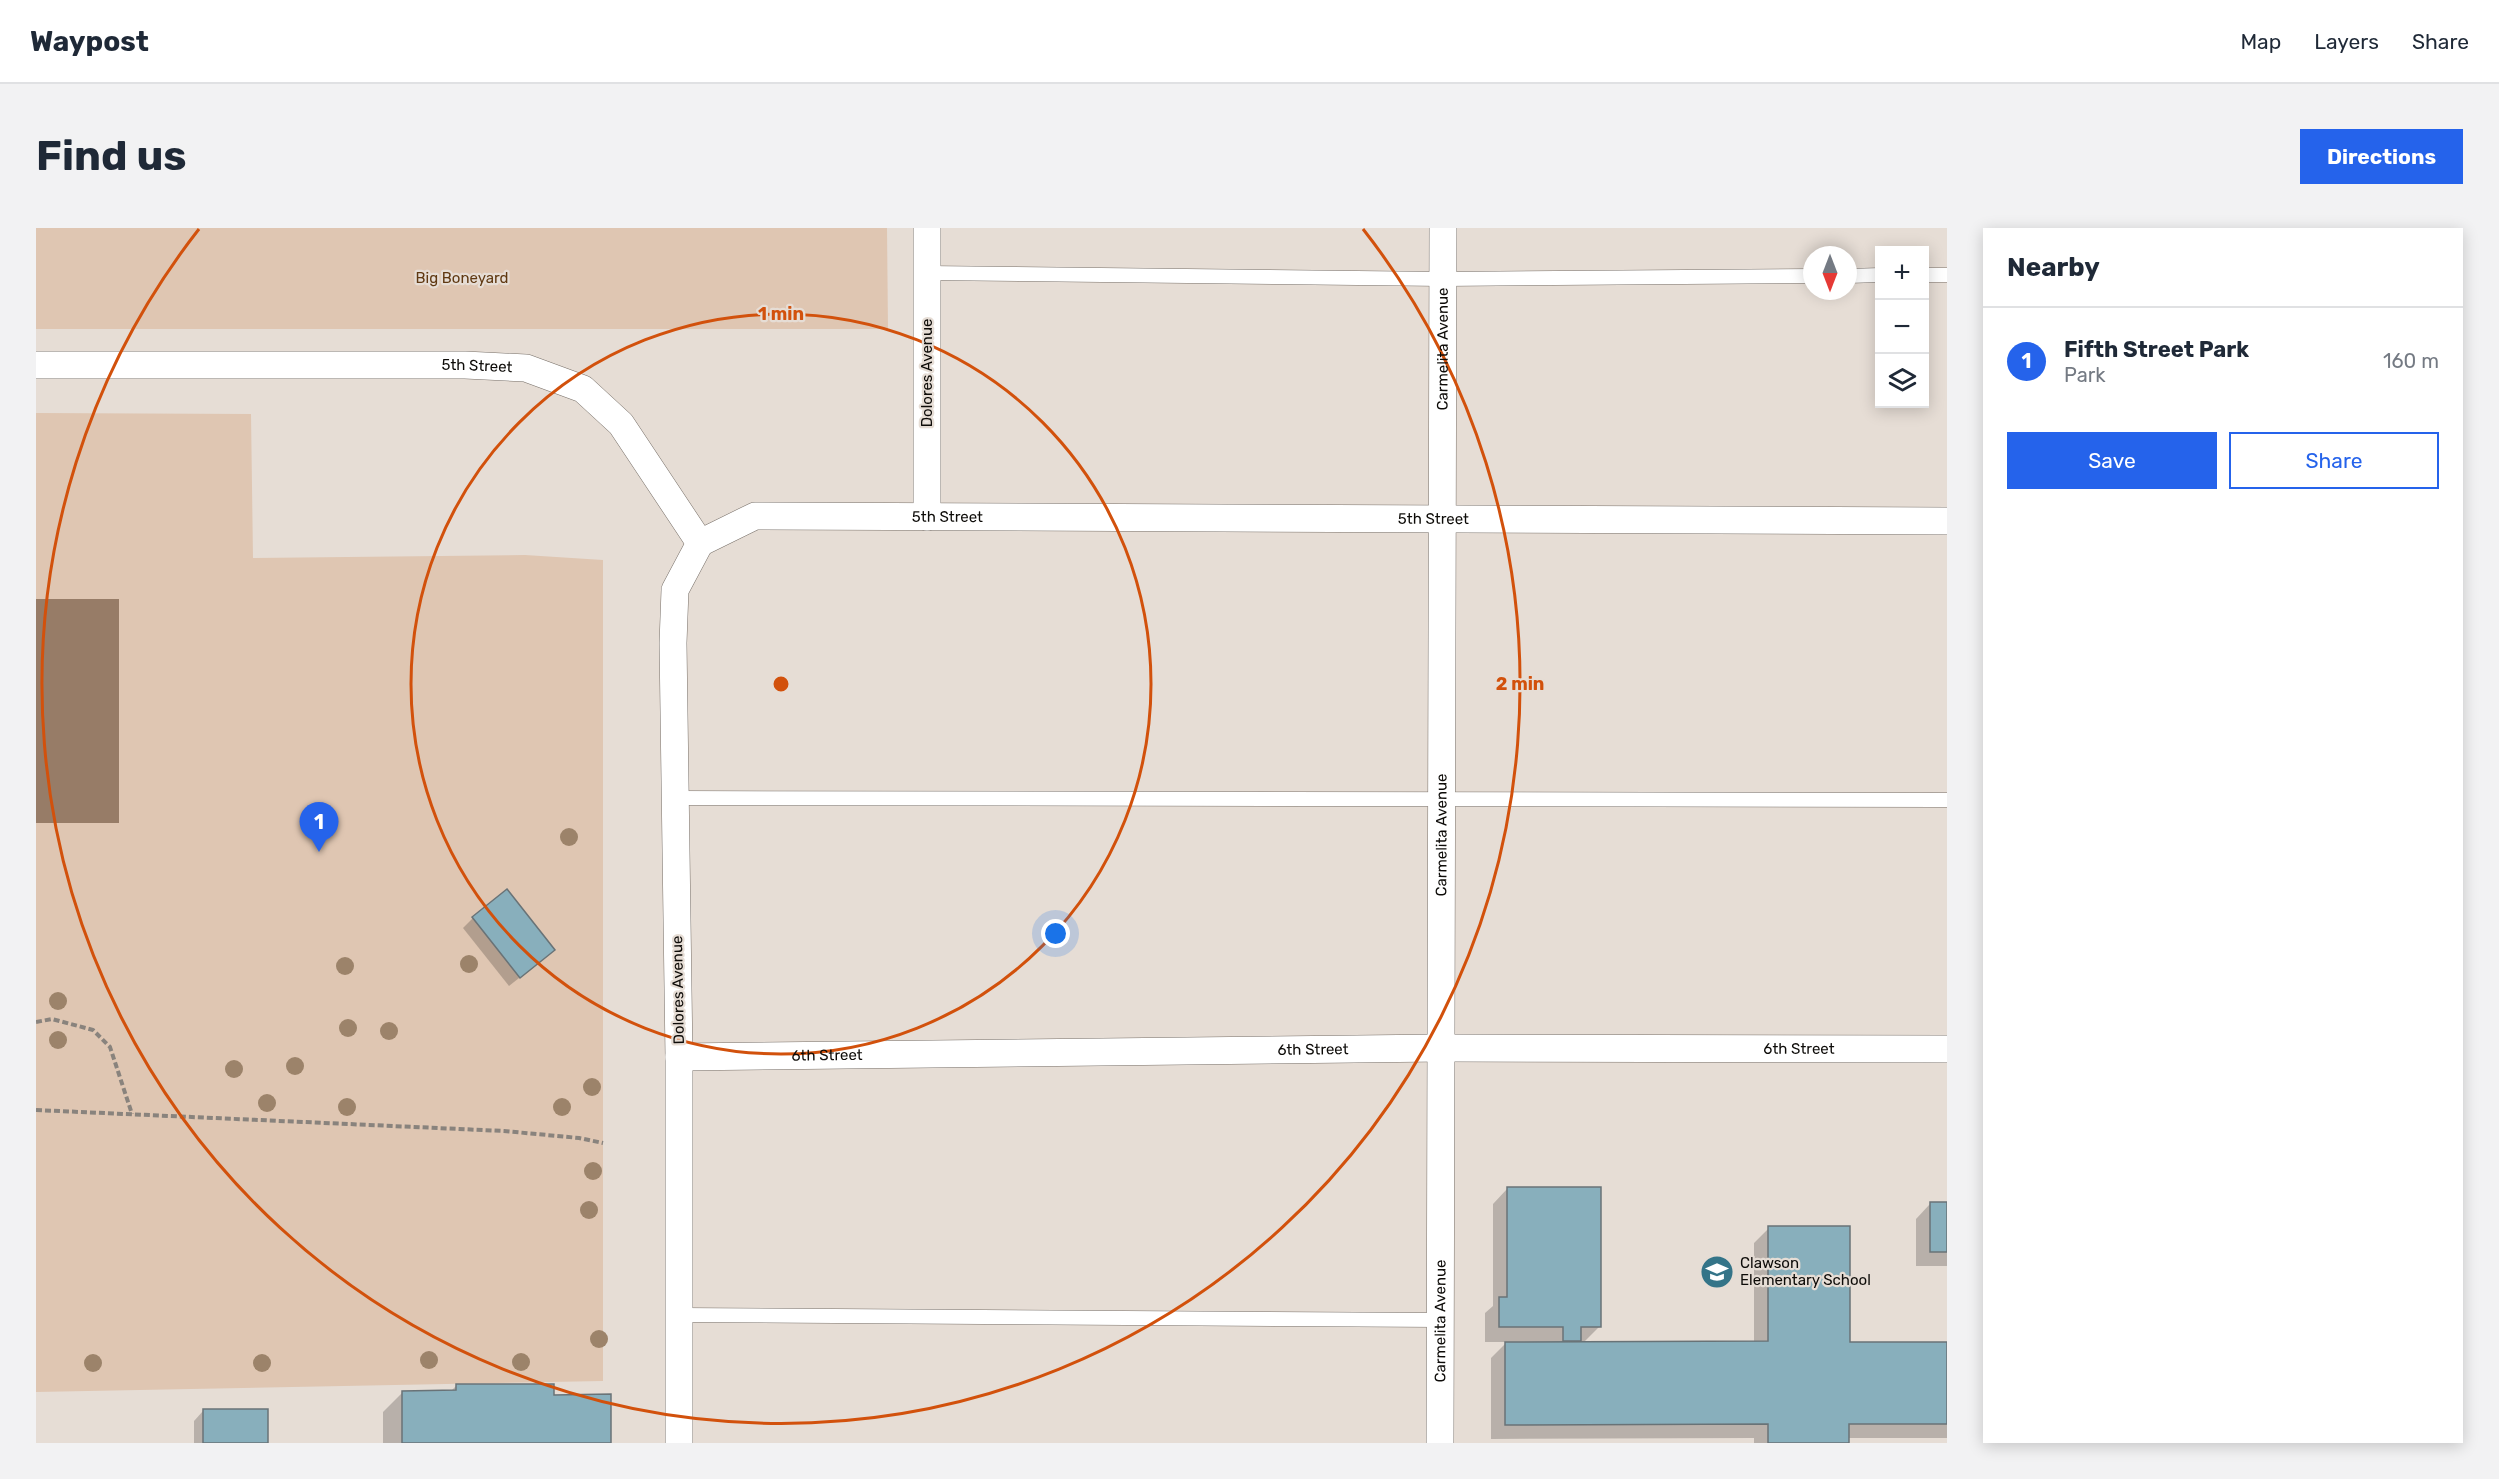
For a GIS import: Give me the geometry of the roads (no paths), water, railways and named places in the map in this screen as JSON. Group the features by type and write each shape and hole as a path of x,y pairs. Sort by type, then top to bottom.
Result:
{"street":[{"name":"Dolores Avenue","path":"927,228 927,517"},
{"name":"Carmelita Avenue","path":"1440,1443 1443,228"},
{"name":"5th Street","path":"36,366 465,365 526,368 583,389 621,424 700,543 755,516 1947,520"},
{"name":"Dolores Avenue","path":"679,1443 680,1057 675,798 675,590 700,543"},
{"name":"6th Street","path":"680,1057 1441,1048 1947,1049"}],"lane":[{"path":"927,273 1443,279 1803,276"},
{"path":"1929,275 1947,275"},
{"path":"1857,276 1875,276"},
{"path":"675,798 1947,800"},
{"path":"679,1315 1441,1320"}],"place":[{"name":"Fifth Street Park","path":"319,852"},
{"name":"Clawson Elementary School","path":"1717,1272"}],"park label":[{"name":"Big Boneyard","path":"462,278"}]}
